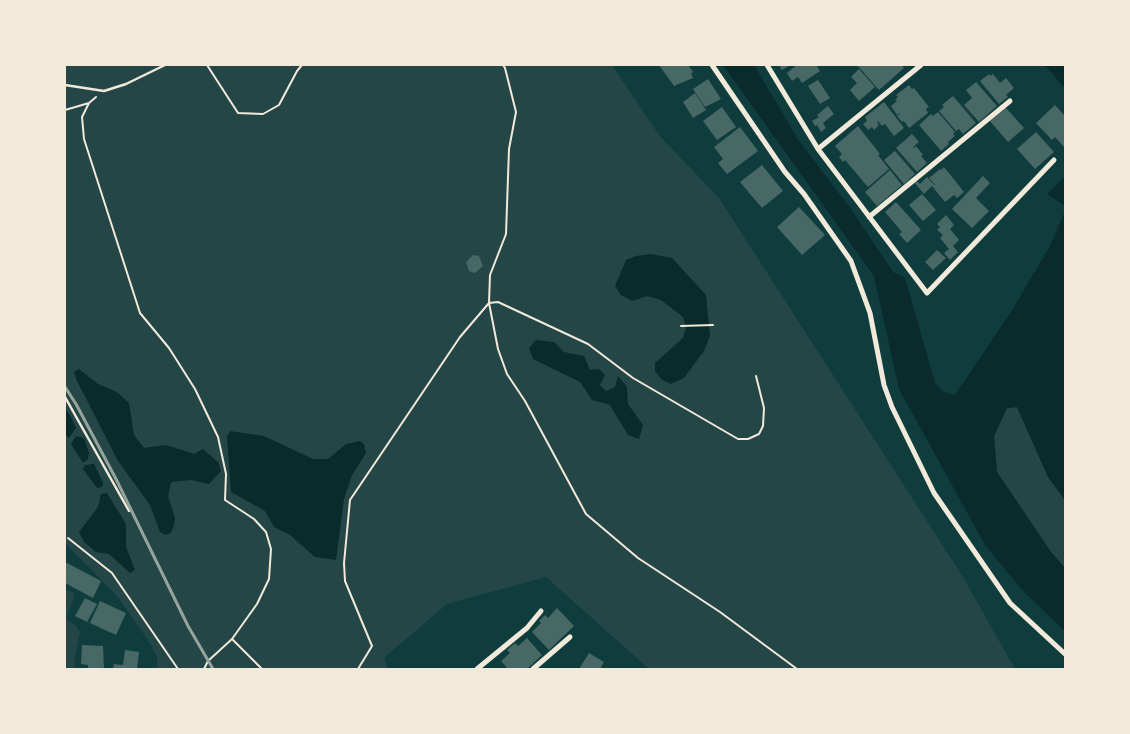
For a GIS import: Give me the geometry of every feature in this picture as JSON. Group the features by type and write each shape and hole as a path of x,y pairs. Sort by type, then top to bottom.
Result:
{"street":[{"path":"712,65 785,172 804,194 851,261 870,313 886,392 934,493 1010,603 1065,654"},
{"path":"767,65 818,148 927,293 1054,160"},
{"path":"818,148 922,65"},
{"path":"869,216 1010,101"},
{"path":"477,669 527,628 541,611"},
{"path":"533,669 570,637"}],"lane":[{"path":"65,85 104,90 126,84 165,65"},
{"path":"65,397 129,511"}],"path":[{"path":"207,65 238,114 263,114 279,105 302,65"},
{"path":"503,65 516,112 509,149 506,234 490,275 489,303 498,349 507,374 525,401 586,514 638,558 720,612 797,669"},
{"path":"104,90 89,103 82,117 84,140 140,313 169,348 195,389 218,437 226,474 225,500 254,519 266,532 271,549 269,580 257,604 232,639 208,661 204,668 200,669"},
{"path":"65,110 89,103"},
{"path":"358,669 372,646 345,581 344,563 350,500 460,337 489,303 498,302 588,344 633,378 738,439 748,439 759,434 763,426 764,408 756,376"},
{"path":"681,326 713,325"},
{"path":"68,538 112,573 178,669"},
{"path":"232,639 262,669"}],"shaded area":[{"path":"65,65 612,65 659,135 719,198 963,577 1015,669 649,669 546,577 447,604 384,658 388,669 157,669 157,657 148,640 117,596 65,543"},
{"path":"723,65 754,65 799,141 848,205 893,272 905,278 935,383 944,392 955,395 1011,312 1050,246 1065,211 1065,500 1048,477 1017,407 1007,408 994,436 997,472 1051,552 1065,568 1065,631 1024,592 985,545 899,389 874,276"},
{"path":"1045,65 1065,65 1065,89"},
{"path":"1065,176 1065,206 1047,194"},
{"path":"651,254 672,258 706,295 710,336 704,351 684,378 671,384 662,380 655,371 655,363 683,338 686,327 683,317 661,300 647,296 632,301 621,295 615,286 626,260 636,256"},
{"path":"536,340 554,342 564,352 584,356 590,370 599,369 605,375 600,385 606,391 615,387 618,376 627,387 628,404 643,425 639,439 628,435 610,405 592,400 580,382 533,359 529,348"},
{"path":"79,369 98,384 117,392 129,403 134,435 144,448 166,445 194,454 203,449 218,462 221,471 209,484 191,480 171,482 168,496 175,518 171,533 165,535 160,532 150,505 118,461 76,379 74,372"},
{"path":"1017,407 1048,477 1065,500 1065,568 1051,552 997,472 994,436 1007,408"},
{"path":"65,408 76,428 69,438 65,435"},
{"path":"230,431 264,436 313,459 328,459 346,444 360,441 364,444 366,453 352,475 344,499 336,560 315,557 290,535 274,527 265,511 231,492 227,437"},
{"path":"76,436 84,438 89,453 88,459 83,463 71,444"},
{"path":"94,464 103,483 102,487 97,488 83,469 85,465"},
{"path":"107,493 126,524 126,547 135,570 130,573 109,554 96,552 84,542 79,532 98,507 101,494"},
{"path":"65,589 73,592 74,598 67,616 68,620 80,632 74,662 75,669 65,669"}],"building":[{"path":"659,65 688,65 693,72 691,74 693,78 674,86"},
{"path":"779,65 790,65 782,70"},
{"path":"797,65 816,65 820,71 802,83 798,77 792,81 787,73"},
{"path":"857,65 902,65 904,68 879,90"},
{"path":"859,69 875,87 859,101 850,90 857,83 851,77"},
{"path":"989,74 990,76 993,74 1000,83 1006,78 1014,88 1006,95 1008,97 999,104 980,81"},
{"path":"708,79 721,99 705,107 693,89"},
{"path":"818,80 830,98 820,104 808,86"},
{"path":"976,82 997,106 979,122 964,105 972,98 966,90"},
{"path":"909,85 912,89 914,88 929,107 926,109 928,113 909,128 897,116 900,113 897,115 891,106 897,101 895,100 898,97 896,95"},
{"path":"695,93 706,110 693,118 683,102"},
{"path":"953,96 976,123 963,134 959,129 956,131 939,111 944,107 942,105"},
{"path":"884,102 904,128 894,136 885,124 882,126 878,121 879,125 874,130 872,127 868,130 863,124 867,121 865,117"},
{"path":"1055,105 1065,116 1065,148 1055,137 1052,140 1036,123"},
{"path":"828,106 834,114 823,123 826,128 821,132 812,121 819,117 817,115"},
{"path":"722,107 736,127 717,140 703,121"},
{"path":"1006,108 1024,128 1008,142 990,121"},
{"path":"938,112 955,132 953,134 955,136 941,151 919,125 931,114 933,116"},
{"path":"858,126 889,169 868,187 845,160 843,162 839,157 842,154 835,146"},
{"path":"740,127 758,151 727,174 718,163 723,159 714,147"},
{"path":"1036,132 1054,152 1035,169 1017,149"},
{"path":"912,134 919,142 913,147 916,146 927,163 917,172 896,148"},
{"path":"895,151 915,174 904,184 884,160"},
{"path":"762,165 783,191 762,208 740,182"},
{"path":"944,167 964,192 957,198 954,195 945,202 932,186 924,194 915,183 917,181 920,184 927,177 935,185 929,178"},
{"path":"890,170 902,185 877,206 865,192"},
{"path":"983,176 990,183 976,198 989,211 972,228 952,209"},
{"path":"922,194 936,210 923,221 909,205"},
{"path":"896,202 921,230 907,243 899,234 902,232 885,212"},
{"path":"799,207 825,235 802,255 777,227"},
{"path":"946,215 954,225 950,229 959,240 953,246 958,252 950,260 944,253 949,249 940,238 943,235 937,230 940,227 937,224"},
{"path":"937,250 946,258 933,270 925,262"},
{"path":"473,255 479,256 483,266 475,273 469,271 466,262"},
{"path":"65,562 101,581 93,598 65,583"},
{"path":"85,598 97,604 87,622 75,616"},
{"path":"100,601 126,613 116,635 90,623"},
{"path":"557,608 574,626 549,650 532,632 541,623 539,621 545,615 548,618"},
{"path":"527,638 542,655 527,669 508,669 501,661 510,653 507,650 515,643 518,646"},
{"path":"82,645 103,646 104,669 88,669 88,665 81,664"},
{"path":"125,650 139,652 137,669 113,669 114,664 123,665"},
{"path":"589,653 604,662 600,669 579,669"}],"railway":[{"path":"65,387 116,479 188,626 213,669"}]}
